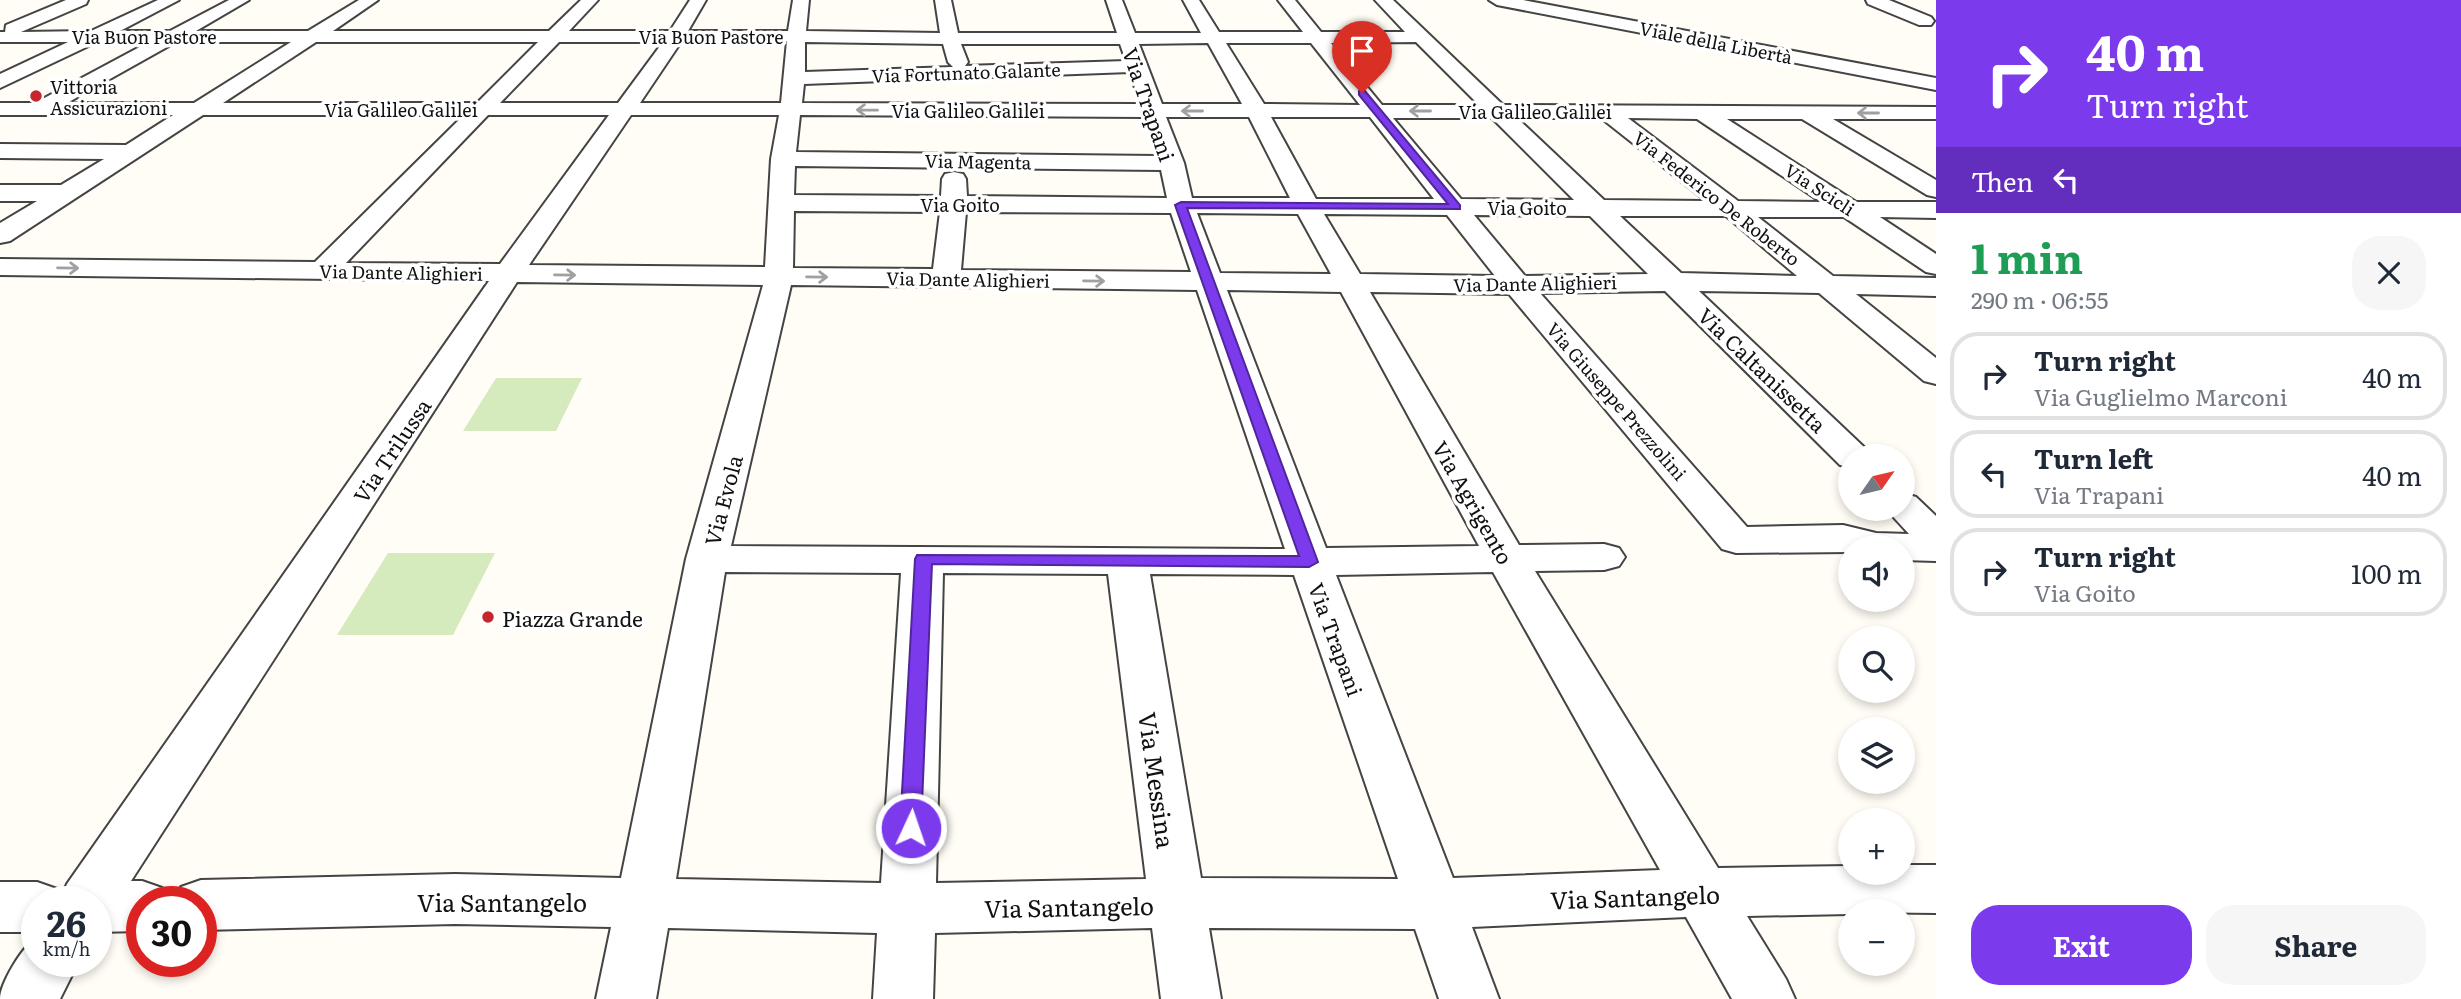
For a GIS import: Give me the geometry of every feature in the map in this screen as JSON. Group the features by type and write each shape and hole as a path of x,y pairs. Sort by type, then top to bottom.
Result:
{"street":[{"path":"0,35 80,0"},
{"path":"0,82 171,0"},
{"path":"0,128 241,0"},
{"path":"0,235 370,0"},
{"path":"322,271 590,0"},
{"name":"Via Trilussa","path":"97,886 508,274 676,36 698,0"},
{"path":"943,0 950,38 962,72 961,111 953,161 954,203 946,279"},
{"name":"Via Trapani","path":"1114,0 1172,163 1181,205 1469,999"},
{"name":"Via Agrigento","path":"1191,0 1257,111 1307,206 1507,560 1765,999"},
{"name":"Via Giuseppe Prezzolini","path":"1286,0 1457,207 1517,285 1736,540 1843,538 1875,546 1936,548"},
{"name":"Via Caltanissetta","path":"1383,0 1840,444"},
{"name":"Viale della Libertà","path":"1497,0 1936,84"},
{"path":"1874,0 1925,21"},
{"name":"Via Buon Pastore","path":"0,35 676,36 799,18 950,38 1132,53 1215,39 1423,37"},
{"name":"Via Evola","path":"626,999 707,558 779,277 783,159 793,93 799,18"},
{"name":"Via Fortunato Galante","path":"793,93 1132,53"},
{"name":"Via Galileo Galilei","path":"0,110 622,111 793,93 961,111 1936,113"},
{"name":"Via Federico De Roberto","path":"1605,111 1730,207 1936,374"},
{"name":"Via Scicli","path":"1703,113 1936,266"},
{"path":"1807,113 1936,190"},
{"path":"1910,113 1936,127"},
{"path":"0,151 129,152"},
{"name":"Via Magenta","path":"783,159 1172,163"},
{"path":"0,193 66,193"},
{"name":"Via Goito","path":"782,204 1593,206 1936,210"},
{"name":"Via Dante Alighieri","path":"0,267 1517,285 1674,282 1936,288"},
{"path":"1915,518 1936,538"},
{"path":"707,558 1309,562 1604,557"},
{"path":"903,999 923,559"},
{"name":"Via Messina","path":"1127,561 1191,999"},
{"name":"Via Santangelo","path":"217,905 455,900 907,909 1176,904 1433,904 1703,892 1936,889"},
{"path":"0,907 21,907"},
{"path":"26,999 40,977"}],"green space":[{"path":"496,378 582,378 556,431 463,431"},
{"path":"388,553 495,553 453,635 337,635"}],"place":[{"name":"Vittoria Assicurazioni","path":"36,96"},
{"name":"Piazza Grande","path":"488,617"}],"route":[{"path":"911,828 923,559 1309,562 1181,205 1457,207 1362,93"}]}
